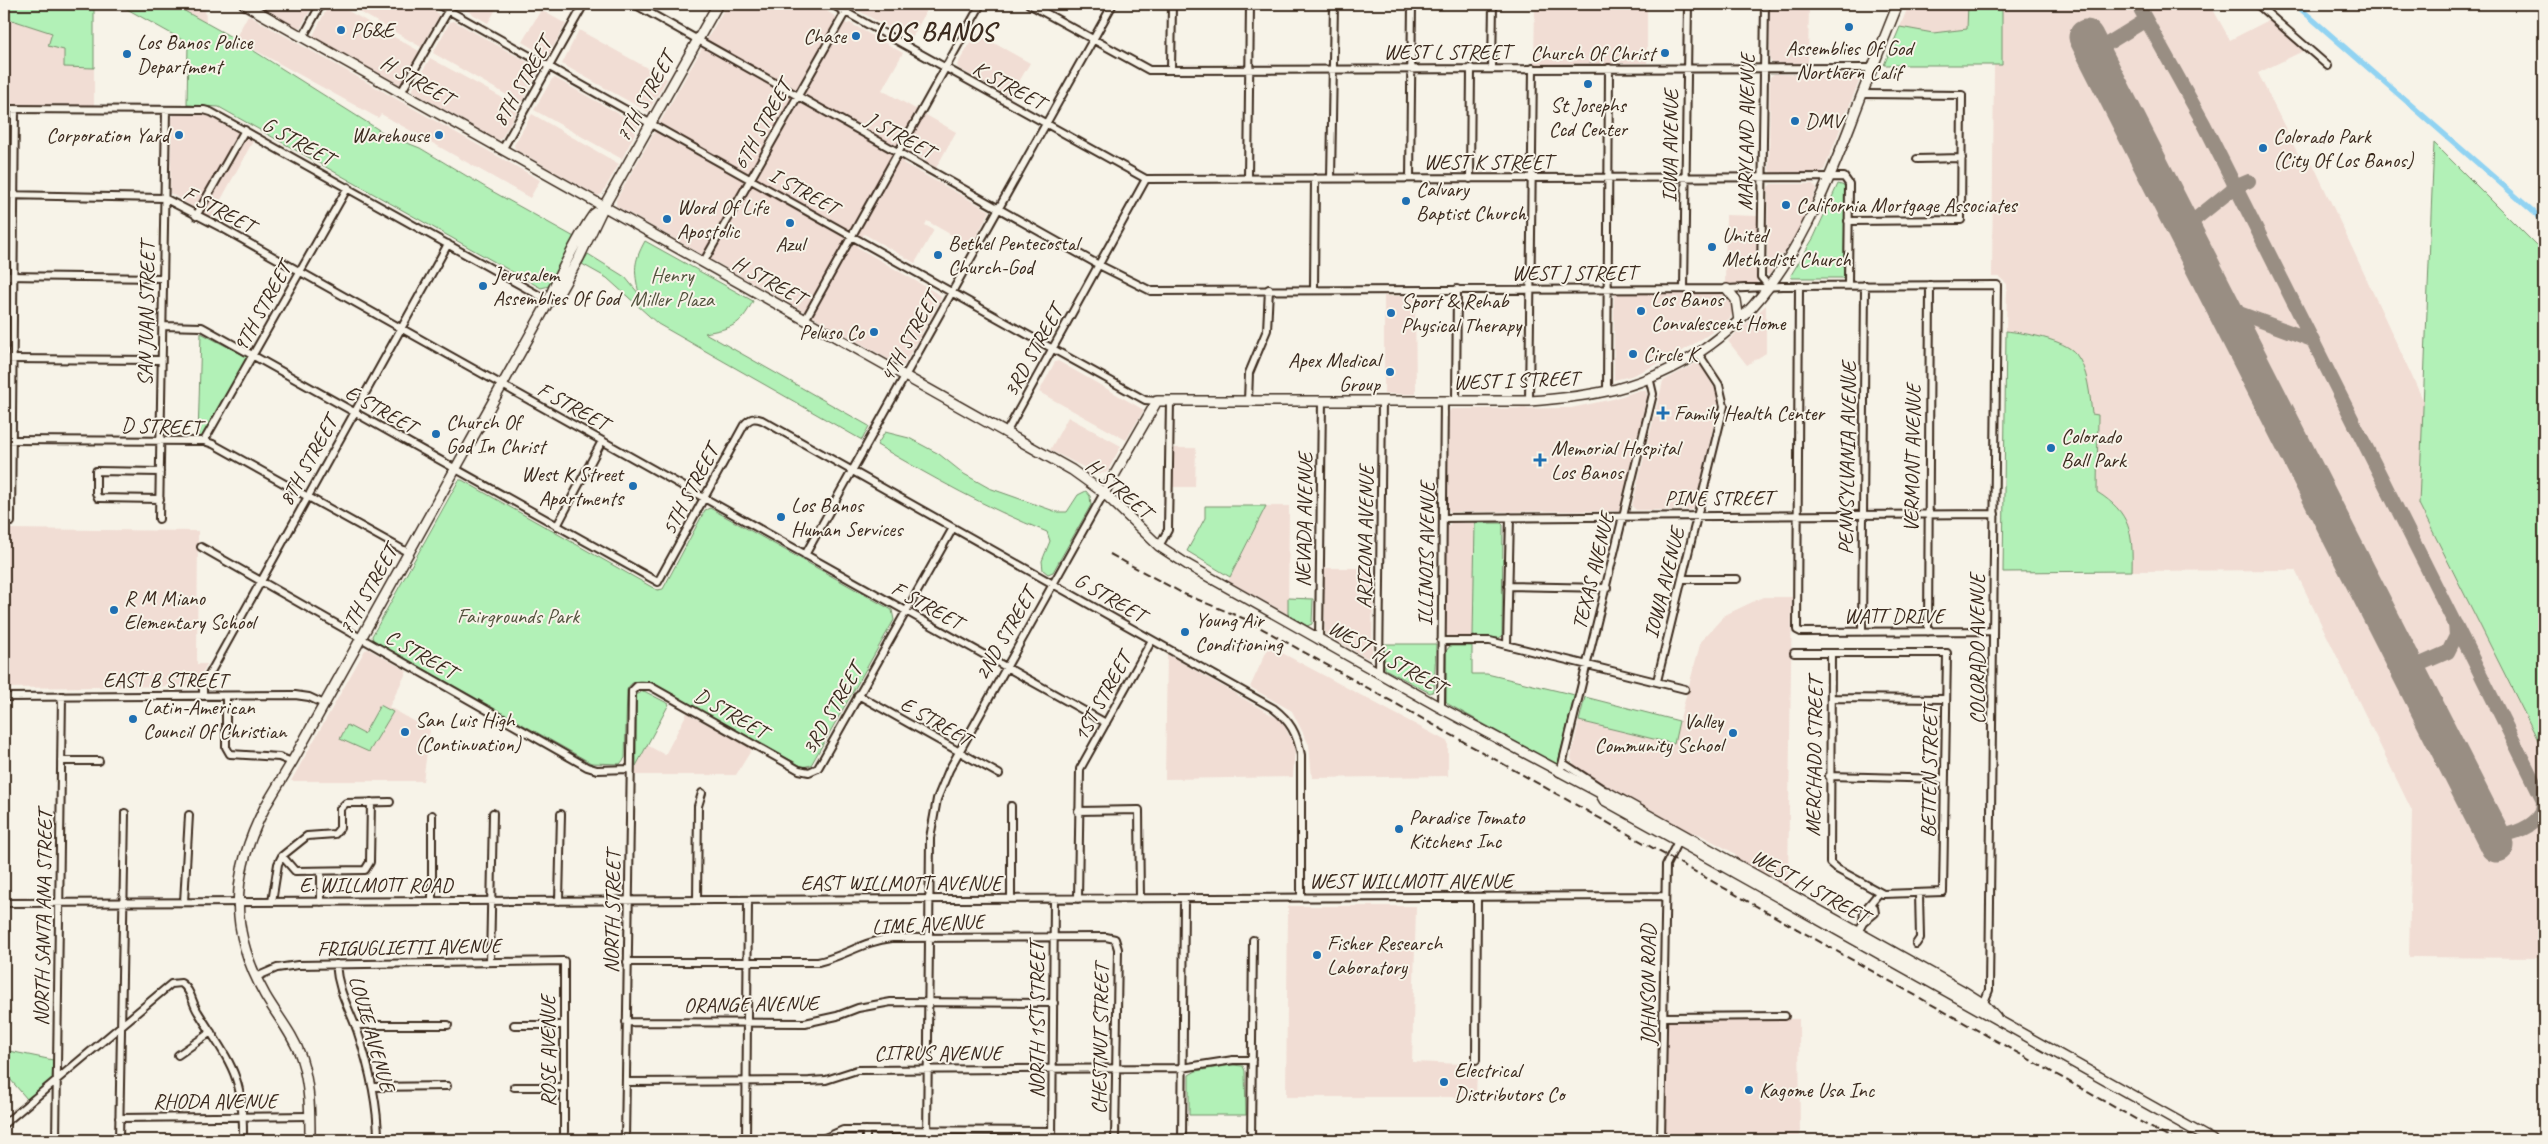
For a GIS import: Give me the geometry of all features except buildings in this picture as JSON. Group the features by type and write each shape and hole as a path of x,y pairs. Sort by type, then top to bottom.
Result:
{"street":[{"name":"H STREET","path":"244,4 402,91 604,208 1072,470 1104,493 1159,546"},
{"path":"303,37 321,4"},
{"name":"I STREET","path":"438,4 450,7 550,66 1053,350 1145,400 1157,401"},
{"name":"8TH STREET","path":"502,150 584,4"},
{"name":"J STREET","path":"634,4 998,209 1099,265 1151,291"},
{"name":"7TH STREET","path":"310,1140 308,1085 300,1056 293,1039 256,977 242,941 238,902 242,866 251,838 265,807 362,638 549,301 558,295 604,208 718,4"},
{"name":"K STREET","path":"831,4 1146,179"},
{"name":"6TH STREET","path":"703,263 850,4"},
{"path":"805,320 981,4"},
{"name":"WEST L STREET","path":"1029,4 1144,69 1872,68"},
{"name":"4TH STREET","path":"805,555 1114,4"},
{"path":"1171,70 1172,4"},
{"path":"1248,178 1250,4"},
{"path":"1331,178 1334,4"},
{"path":"1410,178 1412,4"},
{"path":"1492,68 1493,4"},
{"name":"IOWA AVENUE","path":"1684,289 1688,4"},
{"name":"MARYLAND AVENUE","path":"1765,4 1761,277 1769,287"},
{"name":"WEST I STREET","path":"1157,401 1529,401 1607,391 1649,377 1698,353 1738,321 1769,287 1801,240 1831,176 1898,4"},
{"path":"2256,4 2328,66"},
{"path":"402,91 450,7"},
{"path":"1470,178 1471,68"},
{"path":"1529,401 1533,68"},
{"path":"1607,391 1609,68"},
{"path":"1848,221 1961,220 1962,95 1862,94"},
{"name":"G STREET","path":"4,109 204,110 245,130 549,301"},
{"path":"7,522 14,359 15,109"},
{"name":"SAN JUAN STREET","path":"160,519 162,278 166,110"},
{"path":"196,216 245,130"},
{"path":"1917,159 1962,158"},
{"path":"1831,176 1844,177 1849,184 1848,285"},
{"name":"WEST K STREET","path":"1146,179 1761,178 1831,176"},
{"path":"1314,178 1314,289"},
{"name":"3RD STREET","path":"1006,433 1146,179"},
{"name":"9TH STREET","path":"204,442 348,188"},
{"name":"F STREET","path":"4,195 164,198 222,228 1106,723"},
{"name":"8TH STREET","path":"203,696 203,686 260,580 448,244"},
{"path":"4,276 162,278"},
{"name":"WEST J STREET","path":"1151,291 1269,289 1726,289 1848,285 1997,285"},
{"name":"PENNSYLVANIA AVENUE","path":"1862,632 1865,285"},
{"name":"VERMONT AVENUE","path":"1928,632 1930,285"},
{"name":"COLORADO AVENUE","path":"1982,1007 1989,990 1997,285"},
{"path":"1796,514 1799,286"},
{"path":"1248,401 1249,373 1267,330 1269,289"},
{"path":"1726,289 1736,300 1738,321"},
{"path":"1456,400 1457,290"},
{"name":"E STREET","path":"162,326 202,327 658,582"},
{"name":"IOWA AVENUE","path":"1657,681 1724,406 1719,385 1698,353"},
{"path":"4,359 161,360"},
{"name":"TEXAS AVENUE","path":"1562,768 1653,394 1649,377"},
{"name":"NEVADA AVENUE","path":"1319,640 1322,400"},
{"name":"ARIZONA AVENUE","path":"1379,674 1382,400"},
{"name":"ILLINOIS AVENUE","path":"1441,708 1444,400"},
{"name":"2ND STREET","path":"927,1140 930,838 941,787 1005,668 1157,401"},
{"path":"1159,546 1168,530 1170,401"},
{"name":"G STREET","path":"755,418 1274,708 1287,719 1293,728 1301,755 1301,898"},
{"name":"5TH STREET","path":"658,582 744,425 748,420 755,418"},
{"name":"D STREET","path":"4,440 160,441 213,444 409,553"},
{"path":"557,526 602,441"},
{"path":"160,472 96,471 96,493 98,498 160,499"},
{"name":"WATT DRIVE","path":"1796,514 1797,630 1801,632 1993,631"},
{"name":"PINE STREET","path":"1443,518 1995,514"},
{"path":"1507,646 1510,517"},
{"name":"3RD STREET","path":"809,772 818,768 952,528"},
{"name":"WEST H STREET","path":"1159,546 1220,584 1379,674 1441,708 1562,768 1680,838 1982,1007 1998,1018 2212,1140"},
{"name":"C STREET","path":"201,547 587,767 597,770 630,769"},
{"path":"1682,579 1737,579"},
{"path":"1508,586 1606,588"},
{"name":"1ST STREET","path":"1078,811 1080,769 1152,640"},
{"path":"1441,641 1490,641 1685,688"},
{"path":"1794,652 1831,653"},
{"name":"BETTEN STREET","path":"1831,653 1946,653 1943,892 1920,893"},
{"name":"MERCHADO STREET","path":"1831,653 1830,862 1878,895"},
{"name":"D STREET","path":"637,686 650,686 799,770 809,772"},
{"name":"NORTH STREET","path":"625,1140 630,695 637,686"},
{"name":"E STREET","path":"858,695 999,774"},
{"name":"NORTH SANTA ANA STREET","path":"56,1140 62,696"},
{"path":"226,696 226,747 230,754 279,757 292,762"},
{"name":"EAST B STREET","path":"4,697 303,696 324,704"},
{"path":"1831,698 1946,699"},
{"path":"61,761 99,761"},
{"path":"1829,776 1945,779"},
{"path":"697,900 698,806 702,793"},
{"path":"282,856 295,871 361,872 368,868 370,862 371,802"},
{"path":"272,902 278,864 282,856 307,836 335,834 340,828 340,809 344,804 390,802"},
{"path":"1011,806 1011,899"},
{"path":"1078,899 1078,811 1139,810 1140,899"},
{"path":"119,1140 124,813"},
{"path":"490,962 490,901 493,892 493,813"},
{"path":"559,900 561,814"},
{"path":"184,902 189,815"},
{"path":"432,815 432,901"},
{"name":"JOHNSON ROAD","path":"1662,1140 1664,896 1666,865 1680,838"},
{"path":"321,872 321,902"},
{"path":"1856,936 1863,923 1864,911 1872,906 1878,895 1920,893 1920,938 1916,944"},
{"name":"WEST WILLMOTT AVENUE","path":"1078,899 1664,896"},
{"path":"1476,1060 1477,897"},
{"name":"NORTH 1ST STREET","path":"1052,1140 1054,899"},
{"name":"EAST WILLMOTT AVENUE","path":"748,900 1078,899"},
{"path":"1182,1140 1184,899"},
{"path":"746,1140 748,900"},
{"name":"E. WILLMOTT ROAD","path":"4,903 748,900"},
{"path":"1863,923 1874,916 1872,906"},
{"name":"LIME AVENUE","path":"627,962 818,962 840,956 861,944 877,940 930,937 1106,937 1115,939"},
{"name":"CHESTNUT STREET","path":"1115,939 1118,949 1115,1140"},
{"path":"1251,1140 1253,940"},
{"name":"FRIGUGLIETTI AVENUE","path":"256,977 293,965 564,962"},
{"name":"ROSE AVENUE","path":"564,962 564,1140"},
{"name":"LOUIE AVENUE","path":"336,964 341,994 355,1025 373,1087 378,1140"},
{"path":"4,1124 171,984 181,983 188,990 194,1006 233,1068 240,1085 244,1117 243,1140"},
{"name":"ORANGE AVENUE","path":"626,1022 805,1023 820,1021 874,1004 1054,1003"},
{"path":"1664,1017 1785,1016"},
{"path":"355,1025 448,1024"},
{"path":"514,1025 564,1025"},
{"path":"178,1055 211,1032"},
{"name":"CITRUS AVENUE","path":"626,1082 809,1082 826,1080 857,1070 1182,1068 1233,1060 1252,1060"},
{"path":"373,1087 447,1086"},
{"path":"514,1087 564,1087"},
{"name":"RHODA AVENUE","path":"119,1118 310,1116"},
{"path":"866,1130 866,1140"},
{"path":"820,1140 836,1132 866,1130 1052,1131"}],"shaded area":[{"path":"172,4 205,4 206,23"},
{"path":"254,4 314,4 301,27 295,27"},
{"path":"329,4 336,4 419,51 402,82 399,84 313,36"},
{"path":"346,4 422,4 437,12 439,16 421,47"},
{"path":"461,4 499,4 488,23 462,8"},
{"path":"727,4 816,4 847,24 850,23 903,53 882,90 956,132 936,168 910,151 903,163 990,211 971,246 927,221 925,225 934,230 915,263 864,234 857,247 940,295 941,298 904,365 901,366 616,206 616,200"},
{"path":"859,4 930,4 911,40 857,10"},
{"path":"1535,4 1647,4 1647,63 1534,64"},
{"path":"1770,4 1809,4 1808,64 1772,63 1770,60"},
{"path":"1909,4 1968,4 1968,29 1933,33 1900,27"},
{"path":"2002,4 2210,4 2230,40 2269,20 2303,51 2258,73 2301,160 2313,164 2424,402 2419,504 2544,752 2544,958 2409,957 2412,811 2295,570 2132,571 2130,531 2125,518 2110,500 2097,492 2098,415 2092,414 2087,384 2077,355 2062,344 2049,339 2006,331 2007,284 1999,277 1992,277 1994,64 2002,64"},
{"path":"541,10 566,24 549,54 544,55 522,42"},
{"path":"248,15 540,180 530,198 381,114 378,118 235,39"},
{"path":"9,19 52,33 64,50 64,67 94,68 94,105 4,104 4,28"},
{"path":"454,21 538,68 538,72 521,103 433,53 450,22"},
{"path":"579,30 667,79 648,112 562,64"},
{"path":"976,33 1030,63 1010,97 958,68 957,65"},
{"path":"430,58 519,107 501,139 498,140 412,91"},
{"path":"1774,74 1857,75 1860,79 1824,170 1821,172 1772,173 1769,170 1770,77"},
{"path":"555,78 639,125 622,159 534,110 552,79"},
{"path":"532,114 619,164 602,194 598,196 515,149 514,145"},
{"path":"4,115 9,115 11,118 9,189 4,189"},
{"name":"Corporation Yard","path":"174,115 206,115 253,141 211,218 170,193 172,117"},
{"path":"1771,184 1813,184 1817,188 1798,232 1769,275 1767,274 1768,187"},
{"path":"4,200 11,200 10,270 4,270"},
{"path":"1726,215 1758,216 1757,283 1755,285 1725,286"},
{"path":"4,282 9,282 9,351 6,354 4,354"},
{"path":"1616,294 1725,294 1732,300 1734,311 1730,318 1711,333 1673,357 1631,376 1614,380 1614,296"},
{"path":"1384,296 1415,296 1416,394 1384,394"},
{"path":"1766,305 1766,353 1747,365 1728,341"},
{"path":"1058,361 1144,410 1126,440 1039,392 1055,362"},
{"path":"1699,363 1715,389 1719,402 1695,506 1691,510 1636,510 1632,506 1663,381"},
{"name":"Memorial Hospital Los Banos","path":"1640,390 1646,391 1647,397 1619,511 1450,512 1448,508 1449,412 1451,409 1571,408 1613,399"},
{"path":"1068,417 1121,446 1107,472 1097,474 1050,450"},
{"path":"1171,448 1196,448 1195,487 1171,487"},
{"path":"1266,506 1289,506 1288,614 1228,581"},
{"path":"1451,523 1475,523 1473,636 1449,636 1446,633 1447,528"},
{"name":"R M Miano Elementary School","path":"4,529 198,531 197,664 207,664 195,686 4,688"},
{"path":"1324,568 1373,568 1372,656 1367,658 1325,634"},
{"name":"Valley Community School","path":"1763,597 1792,597 1788,883 1786,886 1740,861 1734,853 1699,834 1689,832 1576,769 1571,758 1579,721 1673,744 1701,641 1725,615"},
{"path":"1269,646 1448,742 1448,776 1312,778 1309,745 1292,711 1250,687"},
{"name":"San Luis High (Continuation)","path":"368,649 407,671 389,707 430,730 423,781 291,781 365,650"},
{"path":"1167,654 1282,721 1295,748 1293,777 1165,779"},
{"path":"687,713 752,749 736,775 636,775 636,766 647,745 665,755"},
{"path":"1288,906 1416,906 1412,1062 1464,1064 1477,1071 1476,1097 1286,1097"},
{"path":"1668,1019 1799,1019 1800,1140 1665,1140 1664,1086"}],"green space":[{"path":"4,4 94,4 94,68 64,67 64,50 48,46 52,33 9,19 6,28 4,28"},
{"path":"118,4 172,4 235,39 387,135 420,148 576,238 549,286 541,288 219,107 187,105 188,43"},
{"path":"1968,4 2002,4 2002,65 1884,65 1900,27 1933,33 1967,29"},
{"path":"2434,143 2544,253 2544,752 2419,504"},
{"path":"1838,184 1845,186 1844,276 1842,278 1792,278 1791,275 1814,237"},
{"name":"Henry Miller Plaza","path":"645,241 753,301 744,316 734,325 722,330 705,333 869,426 862,440 658,324 607,278 582,264 588,254 625,277 639,294 636,267 638,255"},
{"name":"Colorado Ball Park","path":"2006,331 2033,335 2063,344 2076,354 2080,360 2088,383 2092,414 2098,415 2097,492 2117,508 2128,525 2132,546 2132,571 2003,572"},
{"path":"201,333 249,358 203,437 198,437"},
{"path":"885,432 909,438 939,454 964,474 989,488 1057,512 1067,512 1078,495 1086,491 1090,496 1091,505 1053,572 1048,574 1043,570 1042,561 1050,541 1047,532 961,492 877,445"},
{"name":"Fairgrounds Park","path":"459,480 657,590 663,589 705,510 710,508 892,610 894,620 811,765 803,767 649,682 642,681 631,684 627,690 625,758 620,764 591,763 373,640 372,636"},
{"path":"1205,506 1266,506 1230,577 1187,551 1205,518"},
{"path":"1475,523 1501,523 1503,525 1502,636 1499,638 1473,636"},
{"path":"1288,598 1313,599 1312,624 1307,626 1288,614"},
{"path":"1384,644 1436,644 1434,691 1430,693 1385,669"},
{"path":"1450,646 1472,646 1472,674 1487,674 1575,695 1558,763 1555,764 1448,704 1446,701 1446,651"},
{"path":"644,691 669,704 636,766 636,695"},
{"path":"1585,697 1679,721 1674,744 1579,721"},
{"path":"380,705 393,712 369,752 340,739 347,725 364,734"},
{"path":"4,1050 53,1060 52,1079 27,1099 4,1072"},
{"path":"1232,1065 1243,1066 1245,1071 1246,1115 1189,1115 1189,1075 1196,1071"}],"waterway":[{"path":"2295,4 2544,221"}],"taxiway":[{"path":"2138,5 2204,124 2455,624 2456,636 2448,652 2418,665 2401,656"},
{"path":"2094,52 2146,20"},
{"path":"2183,229 2235,187 2249,181"},
{"path":"2223,307 2312,340"},
{"path":"2456,625 2543,800 2541,813 2533,823 2516,832 2492,836"}],"runway":[{"path":"2086,37 2497,845"}],"railway":[{"path":"1110,554 1184,594 1245,619 2173,1140"}],"place":[{"name":"Assemblies Of God Northern Calif","path":"1849,27"},
{"name":"PG&E","path":"341,30"},
{"name":"Chase","path":"856,36"},
{"name":"Church Of Christ","path":"1665,53"},
{"name":"Los Banos Police Department","path":"127,54"},
{"name":"St Josephs Ccd Center","path":"1588,84"},
{"name":"DMV","path":"1795,121"},
{"name":"Corporation Yard","path":"179,135"},
{"name":"Warehouse","path":"439,135"},
{"name":"Colorado Park (City Of Los Banos)","path":"2263,148"},
{"name":"Calvary Baptist Church","path":"1406,201"},
{"name":"California Mortgage Associates","path":"1786,205"},
{"name":"Word Of Life Apostolic","path":"667,219"},
{"name":"Azul","path":"790,223"},
{"name":"United Methodist Church","path":"1712,247"},
{"name":"Bethel Pentecostal Church-God","path":"938,255"},
{"name":"Jerusalem Assemblies Of God","path":"483,286"},
{"name":"Los Banos Convalescent Home","path":"1641,311"},
{"name":"Sport & Rehab Physical Therapy","path":"1391,313"},
{"name":"Peluso Co","path":"874,332"},
{"name":"Circle K","path":"1633,354"},
{"name":"Apex Medical Group","path":"1390,372"},
{"name":"Family Health Center","path":"1663,413"},
{"name":"Church Of God In Christ","path":"436,434"},
{"name":"Colorado Ball Park","path":"2051,448"},
{"name":"Memorial Hospital Los Banos","path":"1540,460"},
{"name":"West K Street Apartments","path":"633,486"},
{"name":"Los Banos Human Services","path":"781,517"},
{"name":"R M Miano Elementary School","path":"114,610"},
{"name":"Young Air Conditioning","path":"1185,632"},
{"name":"Latin-American Council Of Christian","path":"133,719"},
{"name":"San Luis High (Continuation)","path":"405,732"},
{"name":"Valley Community School","path":"1733,733"},
{"name":"Paradise Tomato Kitchens Inc","path":"1399,829"},
{"name":"Fisher Research Laboratory","path":"1317,955"},
{"name":"Electrical Distributors Co","path":"1444,1082"},
{"name":"Kagome Usa Inc","path":"1749,1090"}],"district":[{"name":"LOS BANOS","path":"935,31"}]}
